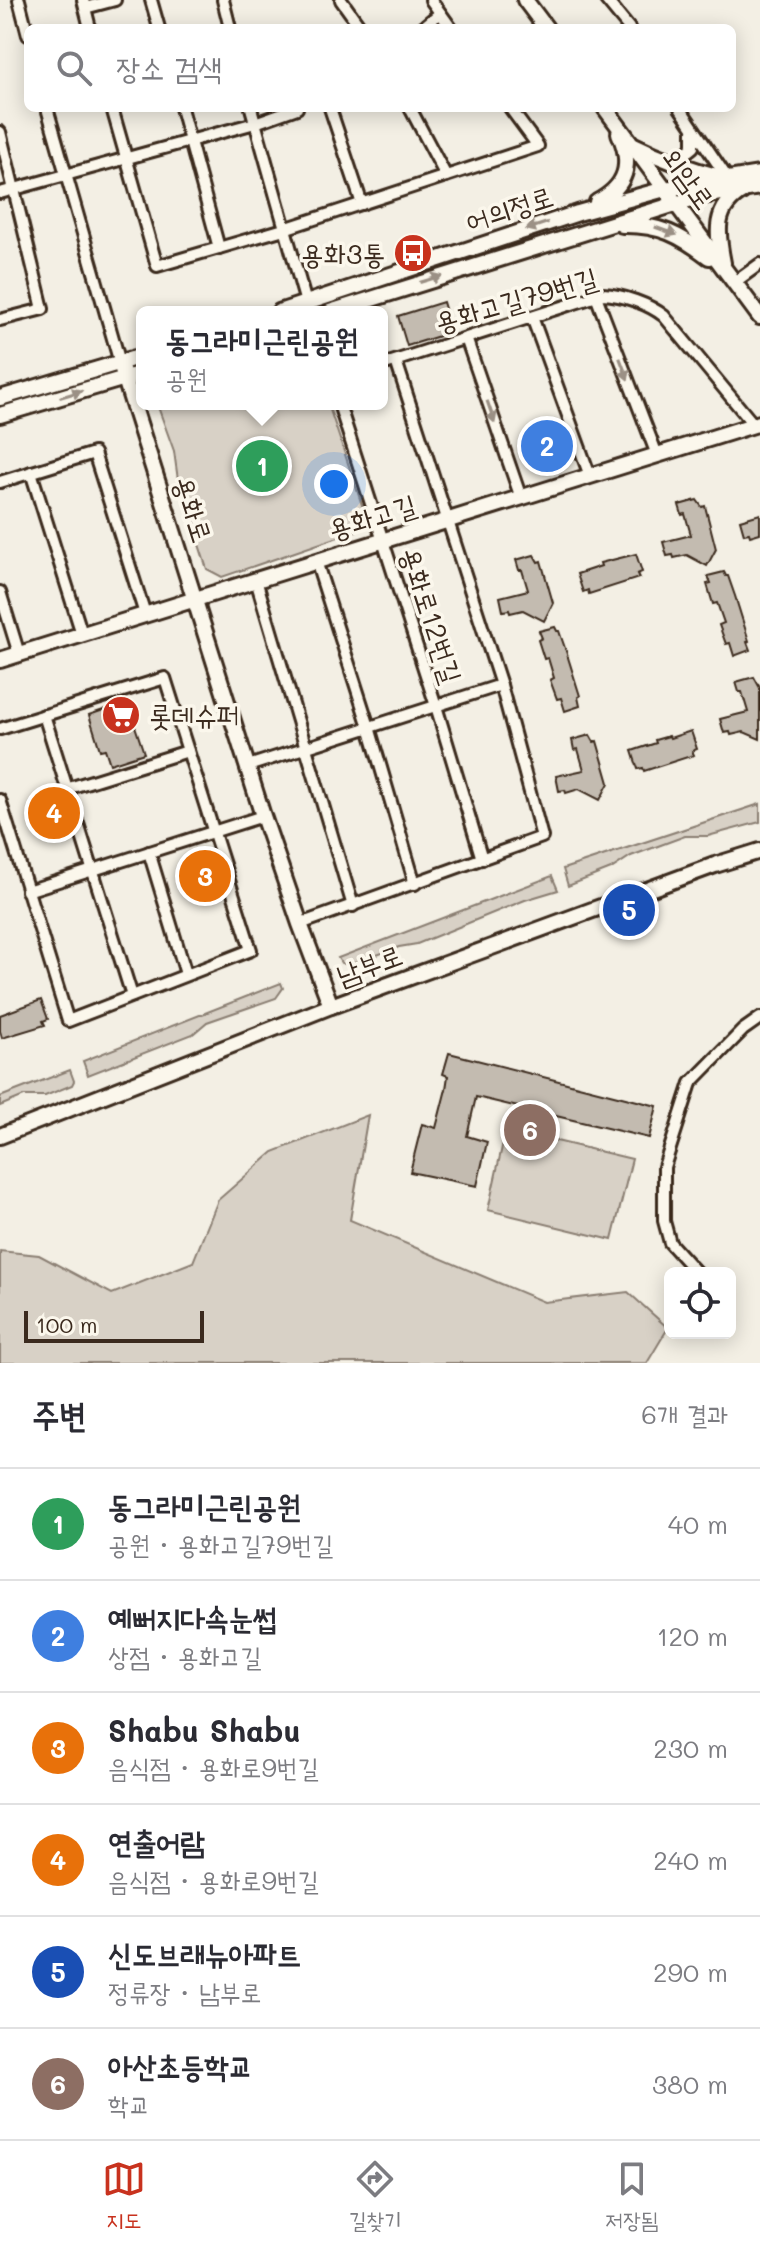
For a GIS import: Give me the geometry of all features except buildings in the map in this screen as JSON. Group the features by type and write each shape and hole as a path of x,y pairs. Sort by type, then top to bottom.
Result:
{"street":[{"path":"19,0 25,24"},
{"path":"89,24 84,4 115,0"},
{"path":"151,0 158,24"},
{"path":"223,0 229,24"},
{"path":"341,0 358,24"},
{"path":"431,0 448,24"},
{"path":"525,0 543,24"},
{"path":"606,0 626,24"},
{"path":"427,24 440,13"},
{"name":"용화로","path":"48,112 120,363 263,816 331,1006"},
{"path":"113,112 157,266 284,229 538,146 513,112"},
{"path":"182,112 219,248"},
{"path":"252,112 306,303"},
{"path":"0,193 286,112"},
{"path":"331,112 362,204"},
{"path":"412,112 446,176"},
{"path":"578,213 611,194 624,179 624,144 608,112"},
{"name":"외암로","path":"609,112 760,317"},
{"path":"683,112 728,179"},
{"path":"661,159 685,154 693,147 691,125"},
{"path":"0,132 43,309 0,320"},
{"path":"632,144 688,169 728,179"},
{"name":"어의정로","path":"297,306 578,213 665,189 760,174"},
{"path":"724,268 718,226 724,208 733,196 753,188"},
{"name":"어의정로","path":"349,306 676,203 753,188"},
{"path":"598,227 642,224 663,229 688,240 724,268"},
{"path":"735,282 760,264"},
{"name":"용화고길79번길","path":"388,363 596,296 614,294 657,310 664,316 757,424"},
{"path":"596,296 657,455"},
{"path":"532,317 590,476"},
{"path":"466,338 521,498"},
{"path":"0,398 136,358"},
{"name":"용화로12번길","path":"382,540 482,859 542,837 501,685 396,361"},
{"path":"0,415 136,375"},
{"path":"341,410 382,540"},
{"name":"용화고길","path":"0,660 757,424"},
{"path":"0,482 94,453 145,614"},
{"path":"31,472 82,634"},
{"path":"316,561 415,884"},
{"path":"256,580 353,906"},
{"path":"0,592 19,654"},
{"path":"0,729 165,678 251,950 68,1021 0,800"},
{"name":"용화로12번길","path":"248,766 501,685"},
{"path":"44,715 132,996"},
{"path":"66,789 188,751"},
{"path":"27,891 263,816"},
{"name":"남부로","path":"0,1136 331,1006 760,851"},
{"path":"149,852 186,974"},
{"path":"300,924 482,859"},
{"path":"692,1267 670,1243 664,1221 664,1167 691,1083 743,1030 760,1018"}],"shaded area":[{"path":"159,410 330,410 364,511 356,531 222,577 207,569 178,480 174,451"},
{"path":"760,804 760,822 708,836 685,836 631,856 611,869 568,886 563,869"},
{"path":"552,876 558,890 525,900 417,944 399,947 349,965 341,963 338,958"},
{"path":"281,983 283,988 276,998 207,1022 193,1034 88,1075 83,1061"},
{"path":"70,1070 74,1081 72,1085 45,1096 24,1096 0,1106 0,1097"},
{"path":"368,1115 350,1220 544,1302 628,1292 664,1324 664,1335 647,1363 0,1363 0,1251 39,1255 112,1294 193,1262 218,1200 273,1152"},
{"path":"506,1129 632,1159 612,1240 488,1210"}],"place":[{"name":"용화3통","path":"413,253"},
{"name":"예뻐지다속눈썹","path":"547,446"},
{"name":"동그라미근린공원","path":"262,466"},
{"name":"롯데슈퍼","path":"121,715"},
{"name":"연출어람","path":"54,813"},
{"name":"Shabu Shabu","path":"205,876"},
{"name":"신도브래뉴아파트","path":"629,910"},
{"name":"아산초등학교","path":"530,1130"}]}
